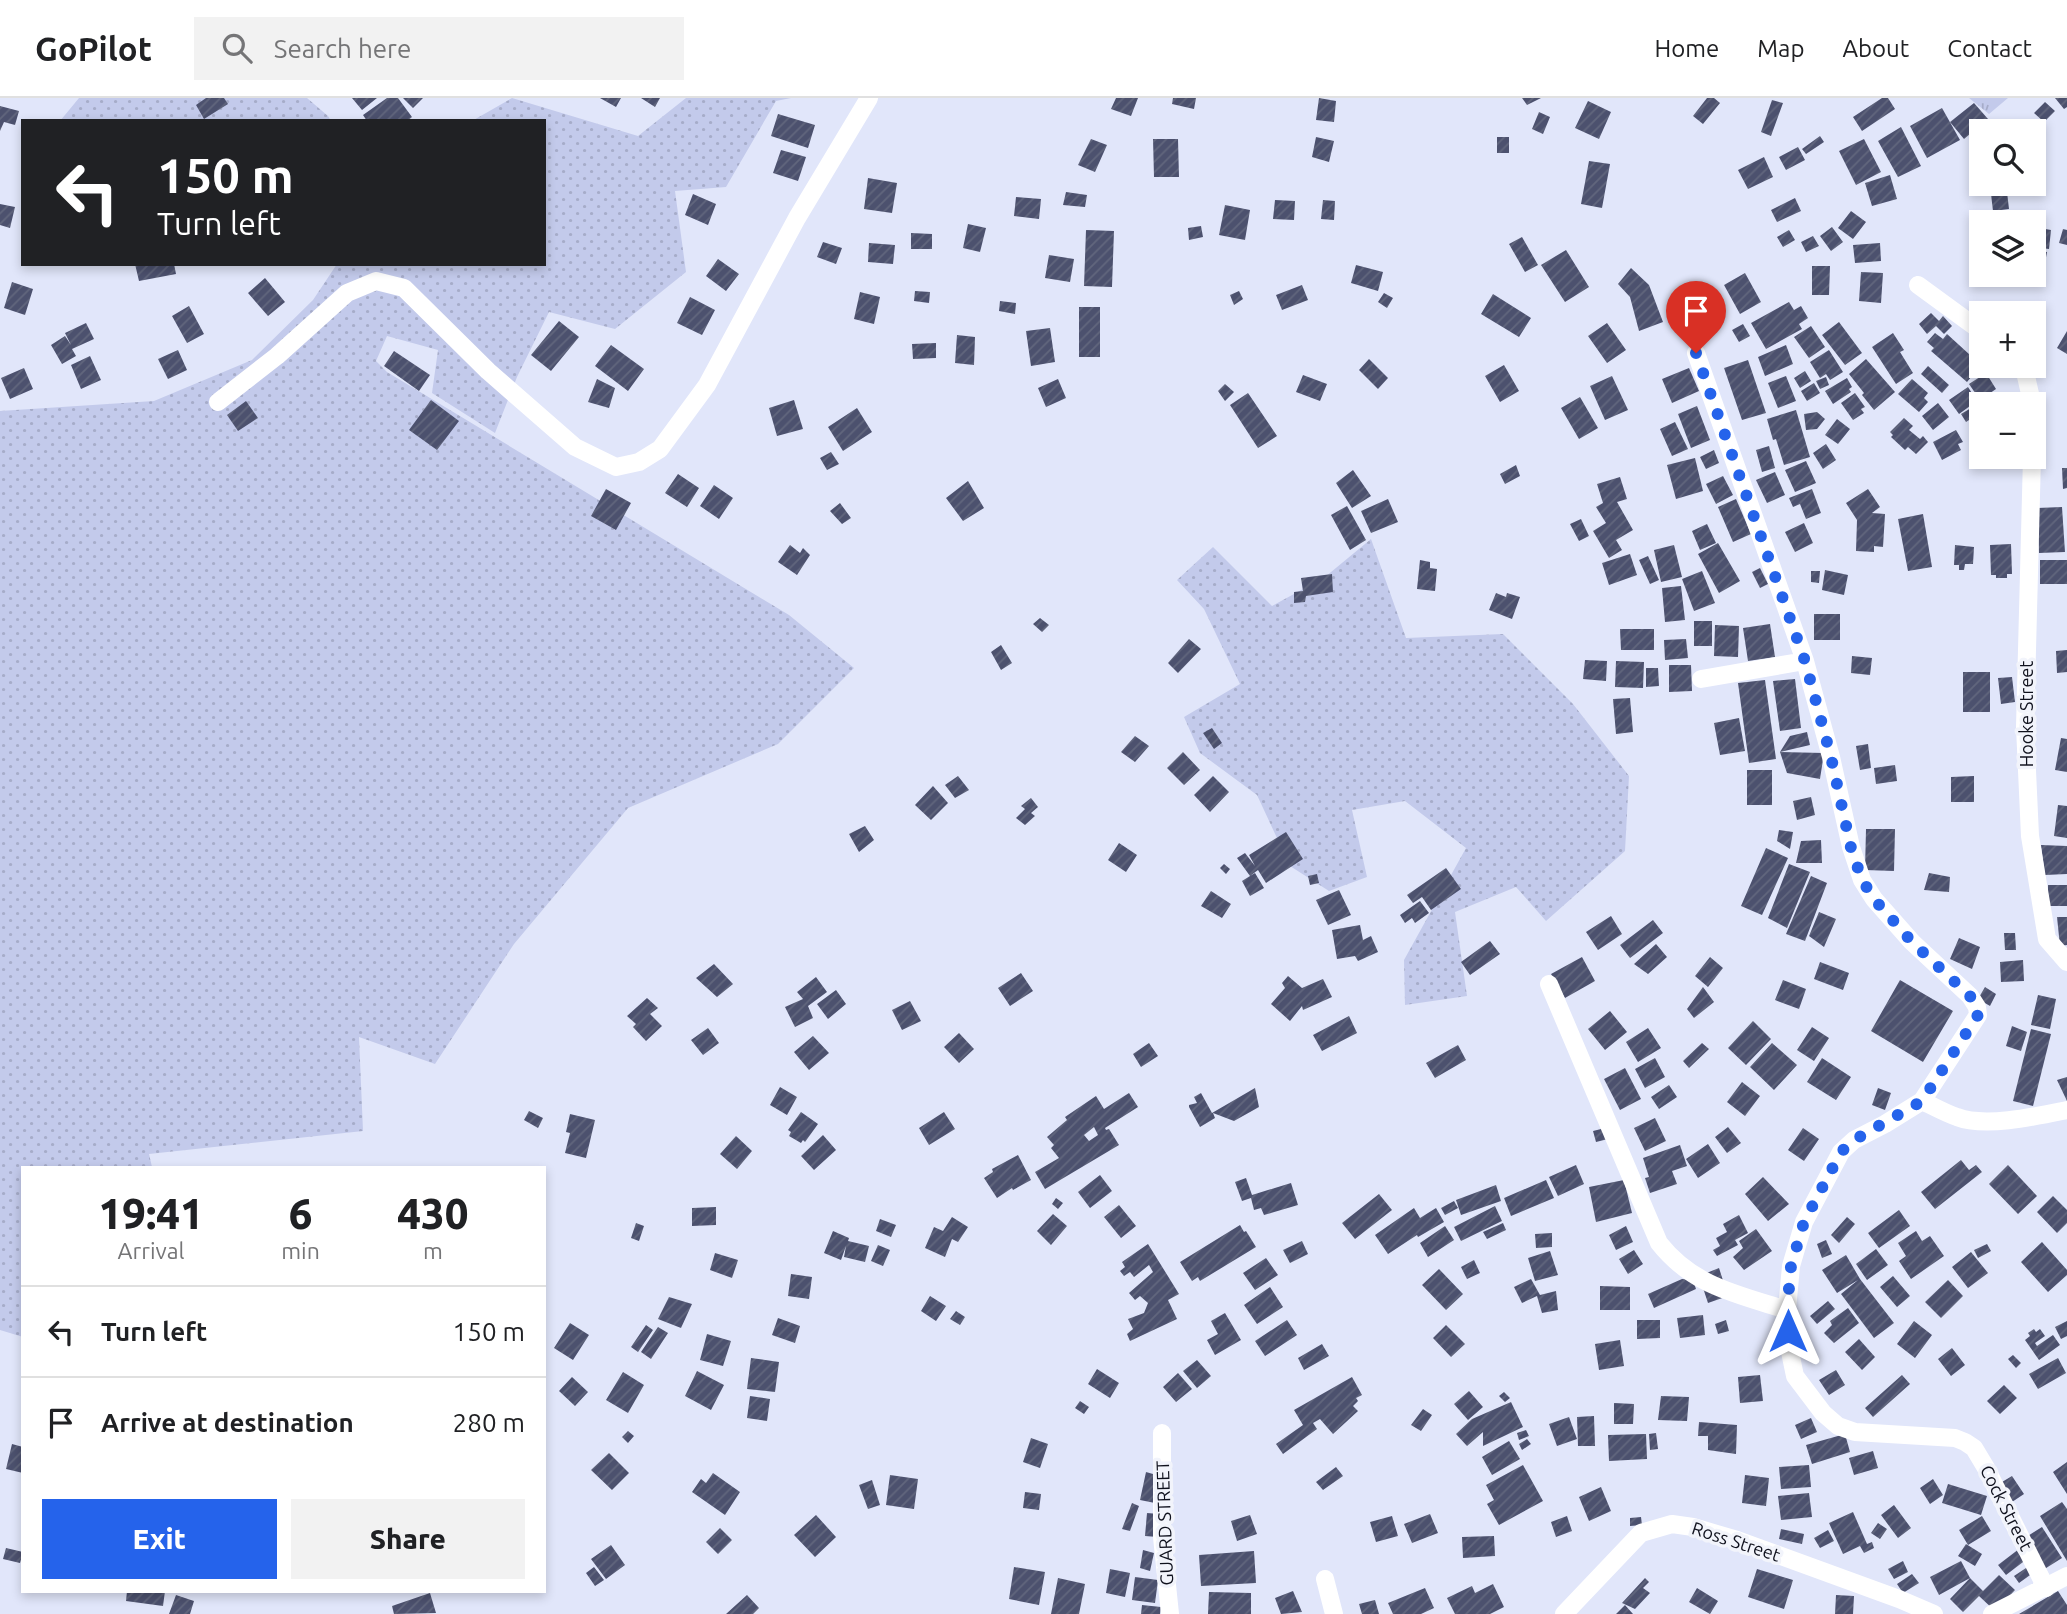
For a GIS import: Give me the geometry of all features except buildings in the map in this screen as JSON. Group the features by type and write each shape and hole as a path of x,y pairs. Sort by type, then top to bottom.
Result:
{"street":[{"path":"218,402 277,356 347,293 376,281 404,288 488,371 575,447 616,467 639,462 660,449 707,385 797,218 869,98"},
{"path":"1918,285 1969,322"},
{"path":"1549,984 1658,1243 1674,1262 1694,1276 1728,1292 1787,1310 1791,1266 1804,1222 1841,1152 1854,1140 1922,1101 1978,1015 1977,1007 1970,996 1894,922 1862,880 1851,848 1831,757 1805,661 1696,353"},
{"name":"Hooke Street","path":"2032,469 2025,727 2030,836 2047,939 2067,962"},
{"path":"1701,679 1805,661"},
{"path":"1922,1101 1958,1118 1972,1121 2018,1120 2067,1110"},
{"name":"Cock Street","path":"1787,1310 1795,1376 1823,1413 1838,1426 1855,1432 1955,1438 1974,1448 2046,1588"},
{"name":"GUARD STREET","path":"1162,1433 1162,1537 1170,1614"},
{"name":"Ross Street","path":"1564,1614 1641,1533 1672,1524 1693,1527 1737,1541 1934,1614"},
{"path":"1992,1614 2067,1576"},
{"path":"1325,1579 1334,1614"}],"green space":[{"path":"79,98 307,98 330,119 62,119"},
{"path":"512,98 638,136 686,98 791,98 776,101 726,187 675,191 686,272 615,329 549,312 517,377 495,433 432,393 438,350 387,336 376,361 387,372 789,615 854,668 778,744 628,808 514,944 435,1064 359,1037 363,1131 149,1154 152,1166 21,1166 21,1336 0,1330 0,411 154,401 252,360 313,300 336,266 546,266 546,119 475,119"},
{"path":"1969,98 2008,98 1989,114"},
{"path":"1371,539 1406,638 1503,634 1573,704 1629,776 1625,851 1546,921 1516,887 1455,912 1467,996 1405,1005 1404,960 1466,848 1405,801 1352,810 1367,877 1329,891 1290,866 1257,795 1200,753 1184,717 1240,684 1204,609 1177,580 1213,547 1272,606 1325,577"}],"route":[{"path":"1696,353 1805,661 1831,757 1851,848 1862,880 1874,899 1912,942 1970,996 1977,1007 1978,1015 1922,1101 1854,1140 1841,1152 1804,1222 1791,1266 1788,1331"}]}
